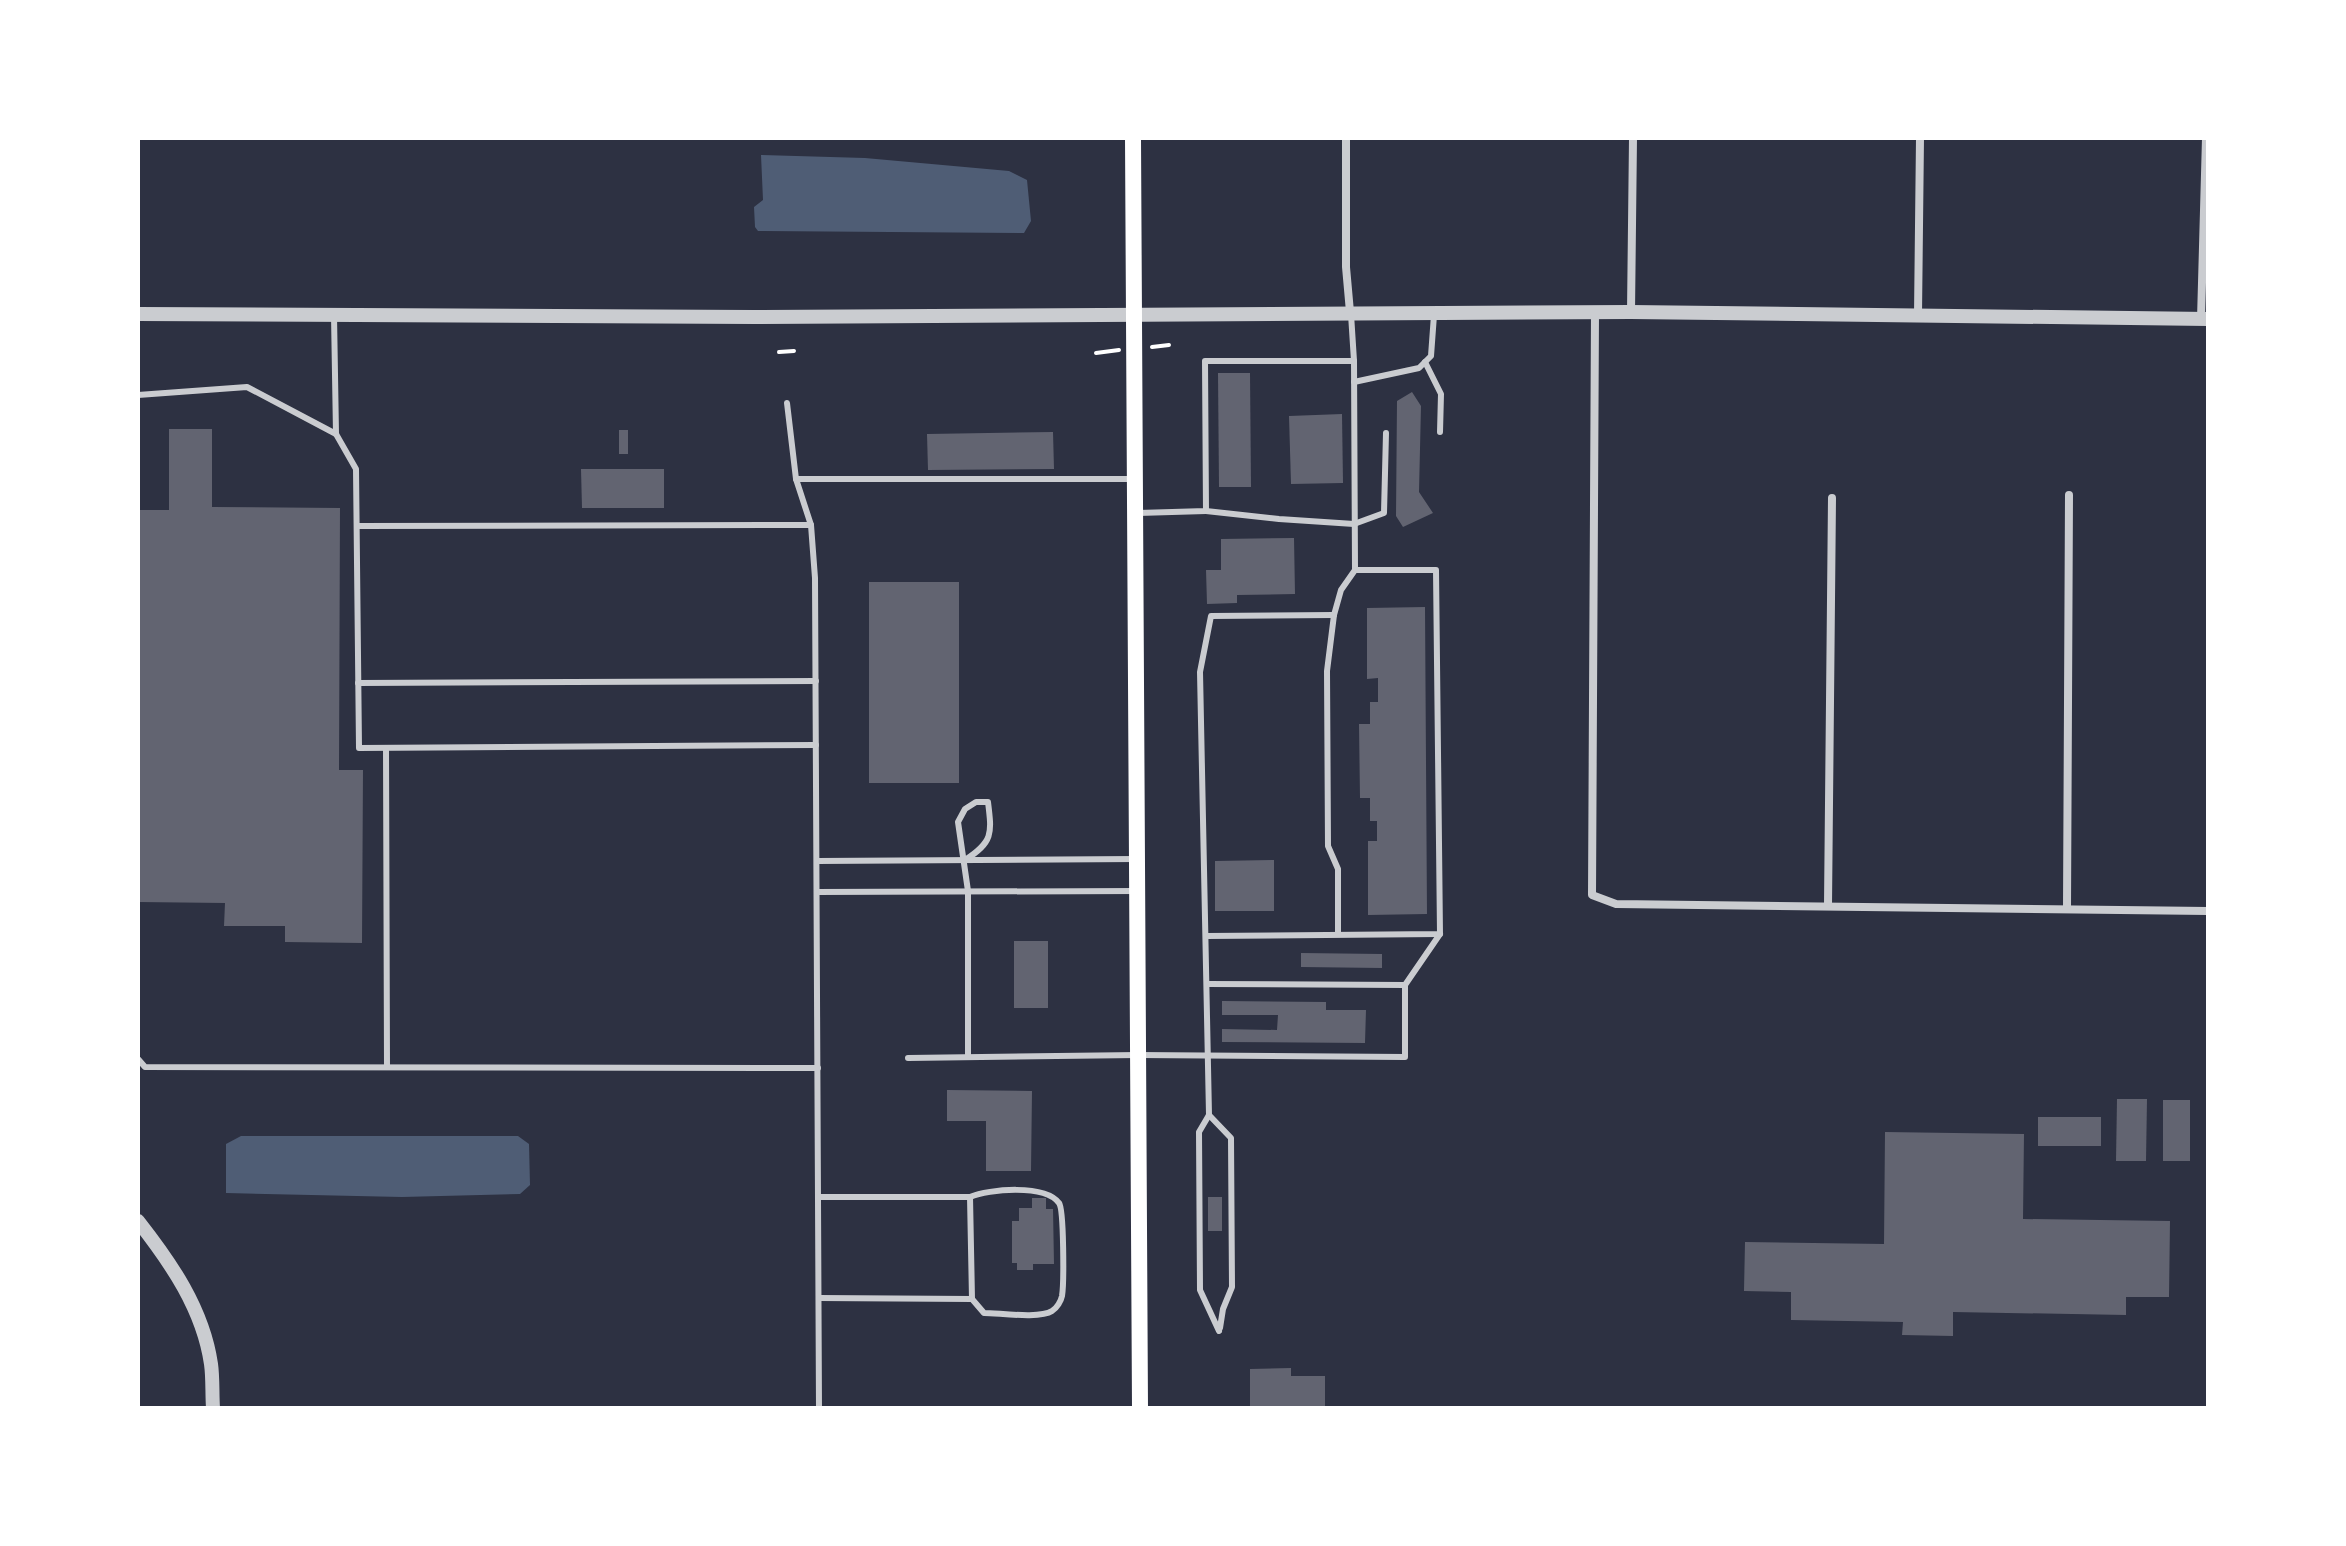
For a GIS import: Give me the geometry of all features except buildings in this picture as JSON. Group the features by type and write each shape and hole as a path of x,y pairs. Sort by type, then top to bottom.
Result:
{"main road":[{"path":"1133,138 1140,1408"}],"street":[{"path":"1346,138 1346,267 1350,312"},
{"path":"1631,312 1633,138"},
{"path":"1918,315 1920,138"},
{"path":"138,314 1631,312 2204,319 2206,138"},
{"path":"1595,312 1592,895 1616,904 2208,911"},
{"path":"2067,909 2069,495"},
{"path":"1828,905 1832,498"},
{"path":"138,1221 163,1253 189,1295 211,1363 213,1408"}],"lane":[{"path":"1338,934 1338,869 1328,846 1327,671 1334,615 1341,590 1355,570 1354,361 1350,312"},
{"path":"1354,382 1419,368 1431,356 1434,312"},
{"path":"334,315 336,434 356,469 359,748 816,745"},
{"path":"1206,511 1205,361 1354,361"},
{"path":"1425,362 1441,394 1440,432"},
{"path":"138,395 247,387 336,434"},
{"path":"787,403 796,479 811,525 815,578 819,1408"},
{"path":"1135,513 1206,511 1354,524 1384,513 1386,433"},
{"path":"796,479 1135,479"},
{"path":"357,526 811,525"},
{"path":"908,1058 1138,1055 1405,1057 1405,985 1440,934 1436,570 1355,570"},
{"path":"1209,1115 1231,1138 1232,1287 1219,1331 1200,1290 1199,1132 1209,1115 1200,672 1211,616 1334,615"},
{"path":"358,683 816,681"},
{"path":"386,748 387,1067"},
{"path":"965,860 985,847 989,835 988,802 976,802 965,809 958,822 968,891 968,1057"},
{"path":"817,861 1137,859"},
{"path":"817,892 1137,891"},
{"path":"1206,936 1440,934"},
{"path":"1207,984 1405,985"},
{"path":"138,1059 145,1067 818,1068"},
{"path":"818,1197 970,1197 984,1191 1039,1191 1050,1195 1062,1209 1062,1296 1052,1311 1043,1314 984,1313 972,1299 970,1197"},
{"path":"819,1298 972,1299"}],"path":[{"path":"779,352 794,351"}],"water":[{"path":"761,155 865,158 1009,171 1027,180 1031,221 1024,233 758,231 754,207 763,200"},
{"path":"241,1136 518,1136 529,1144 530,1185 520,1194 402,1197 226,1193 226,1144"}]}
